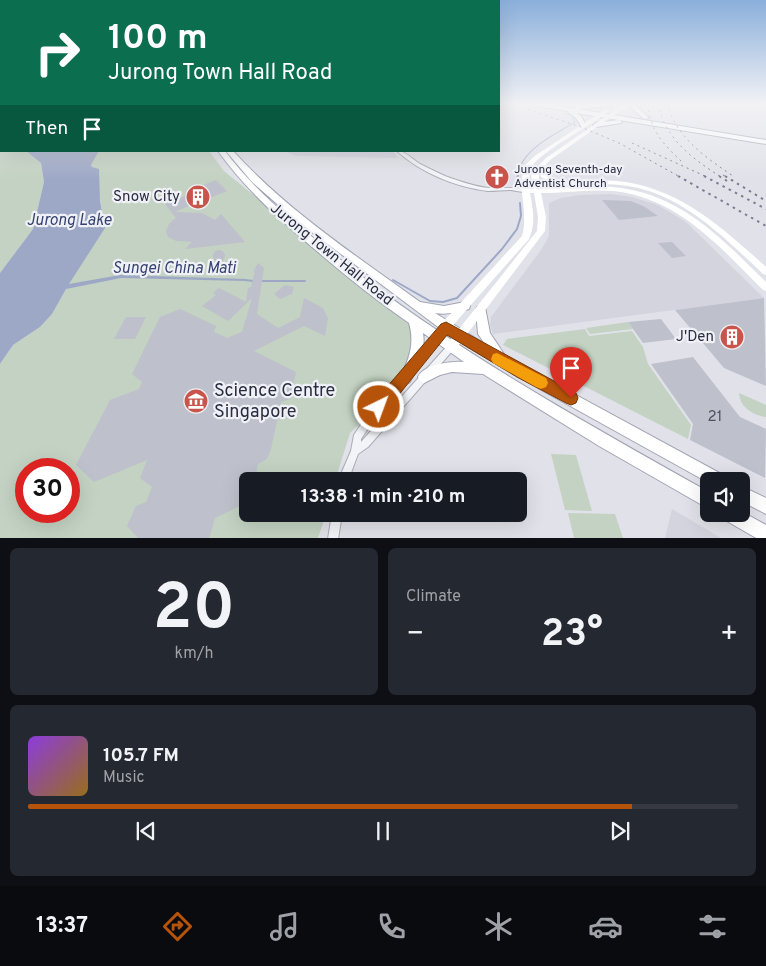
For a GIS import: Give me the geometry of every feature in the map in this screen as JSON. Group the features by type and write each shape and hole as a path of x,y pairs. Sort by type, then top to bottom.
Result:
{"main road":[{"path":"436,337 526,237 531,224 528,168 538,156 577,129"},
{"path":"529,188 534,173 540,166 590,129"},
{"path":"694,129 766,142"},
{"path":"705,129 766,138"},
{"name":"Jurong Town Hall Road","path":"222,152 302,221 446,328 503,362 704,472"},
{"name":"Jurong Town Hall Road","path":"230,152 248,186 336,264 414,321 486,369 700,496"},
{"path":"540,166 541,174 561,187 615,189 644,194 669,204 709,231 766,288"},
{"path":"529,188 621,183 650,189 671,197 714,223 766,272"},
{"path":"540,204 561,187"},
{"path":"451,347 538,236 543,223 540,204 529,188"},
{"path":"416,306 444,310 464,306"},
{"path":"480,310 484,334 503,362"},
{"path":"406,378 419,345 419,336 414,321"},
{"path":"424,377 438,368 486,369"},
{"path":"750,498 766,506"},
{"path":"745,522 766,534"}],"street":[{"path":"400,152 422,167 460,182 488,189 529,188"},
{"path":"346,472 355,450 357,438 370,418 406,378 436,337"},
{"path":"355,450 365,444 451,347"},
{"path":"333,538 335,522"}],"shaded area":[{"path":"286,152 394,152 398,158 296,156"},
{"path":"611,194 632,197 658,205 686,222 764,298 493,334 490,325 491,317 541,250 549,236 549,203 561,198 580,195"},
{"path":"672,509 721,538 665,538"}],"green space":[{"path":"0,152 27,152 41,163 44,182 33,229 0,273"},
{"path":"98,152 210,152 224,171 413,324 429,348 411,374 350,433 338,472 239,472 239,522 323,522 318,538 0,538 0,364 13,345 40,327 52,314 79,265 105,228 99,194 91,165"},
{"path":"628,322 633,329 590,334 586,328"},
{"path":"585,329 589,336 632,331 643,347 648,364 691,425 688,439 503,345 507,339"},
{"path":"739,393 766,405 766,417 748,410 744,406"},
{"path":"551,454 576,455 592,511 565,510"},
{"path":"568,513 615,514 623,538 574,538"}],"water":[{"name":"Jurong Lake","path":"27,152 98,152 91,165 99,169 100,201 105,228 69,284 120,275 246,279 245,281 121,278 66,289 52,314 40,327 13,345 0,364 0,273 33,229 44,182 41,163"}],"building":[{"path":"216,180 227,191 174,212 202,213 215,220 221,214 245,242 185,249 192,242 176,241 168,237 166,231 169,224 176,218 165,204 191,194 188,191"},
{"path":"602,200 631,201 645,207 658,216 619,220"},
{"path":"672,242 686,256 672,258 658,243"},
{"path":"221,250 224,251 224,261 217,262 214,261 213,254 214,251"},
{"name":"Science Centre Singapore","path":"258,263 264,268 257,314 278,328 300,317 304,298 323,308 328,318 325,336 304,326 254,351 296,372 290,399 281,402 267,459 258,464 257,472 239,472 239,506 215,518 209,538 138,538 127,526 136,506 146,502 152,487 140,478 147,460 94,482 80,469 80,458 110,400 139,389 142,382 132,374 160,317 180,309 216,326 214,332 227,338 242,332 252,298 228,321 202,306 216,295 213,293 219,288 246,302 248,288 251,287 255,271 253,272"},
{"path":"285,285 294,287 292,294 280,299 274,294"},
{"name":"J'Den","path":"764,298 766,386 724,368 675,310"},
{"path":"126,317 146,317 135,339 114,339"},
{"path":"661,319 676,339 643,343 628,322"},
{"path":"693,357 740,417 766,429 765,478 690,440 693,424 651,364"}],"waterway":[{"path":"517,177 520,167 531,151 563,129"},
{"path":"517,180 518,176"},
{"path":"393,280 430,301 443,302 457,298 502,249 517,229 521,216 520,203"},
{"name":"Sungei China Mati","path":"245,280 253,281"},
{"name":"Sungei China Mati","path":"262,281 305,281"}],"railway":[{"path":"586,129 619,143 680,177"},
{"path":"654,129 663,143 681,161"},
{"path":"668,129 682,147 700,163 721,177"},
{"path":"679,129 702,154 733,176"},
{"path":"632,143 707,177"},
{"path":"678,176 766,226"},
{"path":"704,176 766,209"},
{"path":"719,176 727,181"},
{"path":"725,176 766,201"}],"slow traffic":[{"path":"497,359 541,383"}],"place":[{"name":"Jurong Seventh-day Adventist Church","path":"497,177"},
{"name":"Snow City","path":"198,197"},
{"name":"J'Den","path":"732,337"},
{"name":"Science Centre Singapore","path":"196,401"}],"route":[{"path":"379,407 406,378 436,337 446,328 522,373 571,398"}]}
